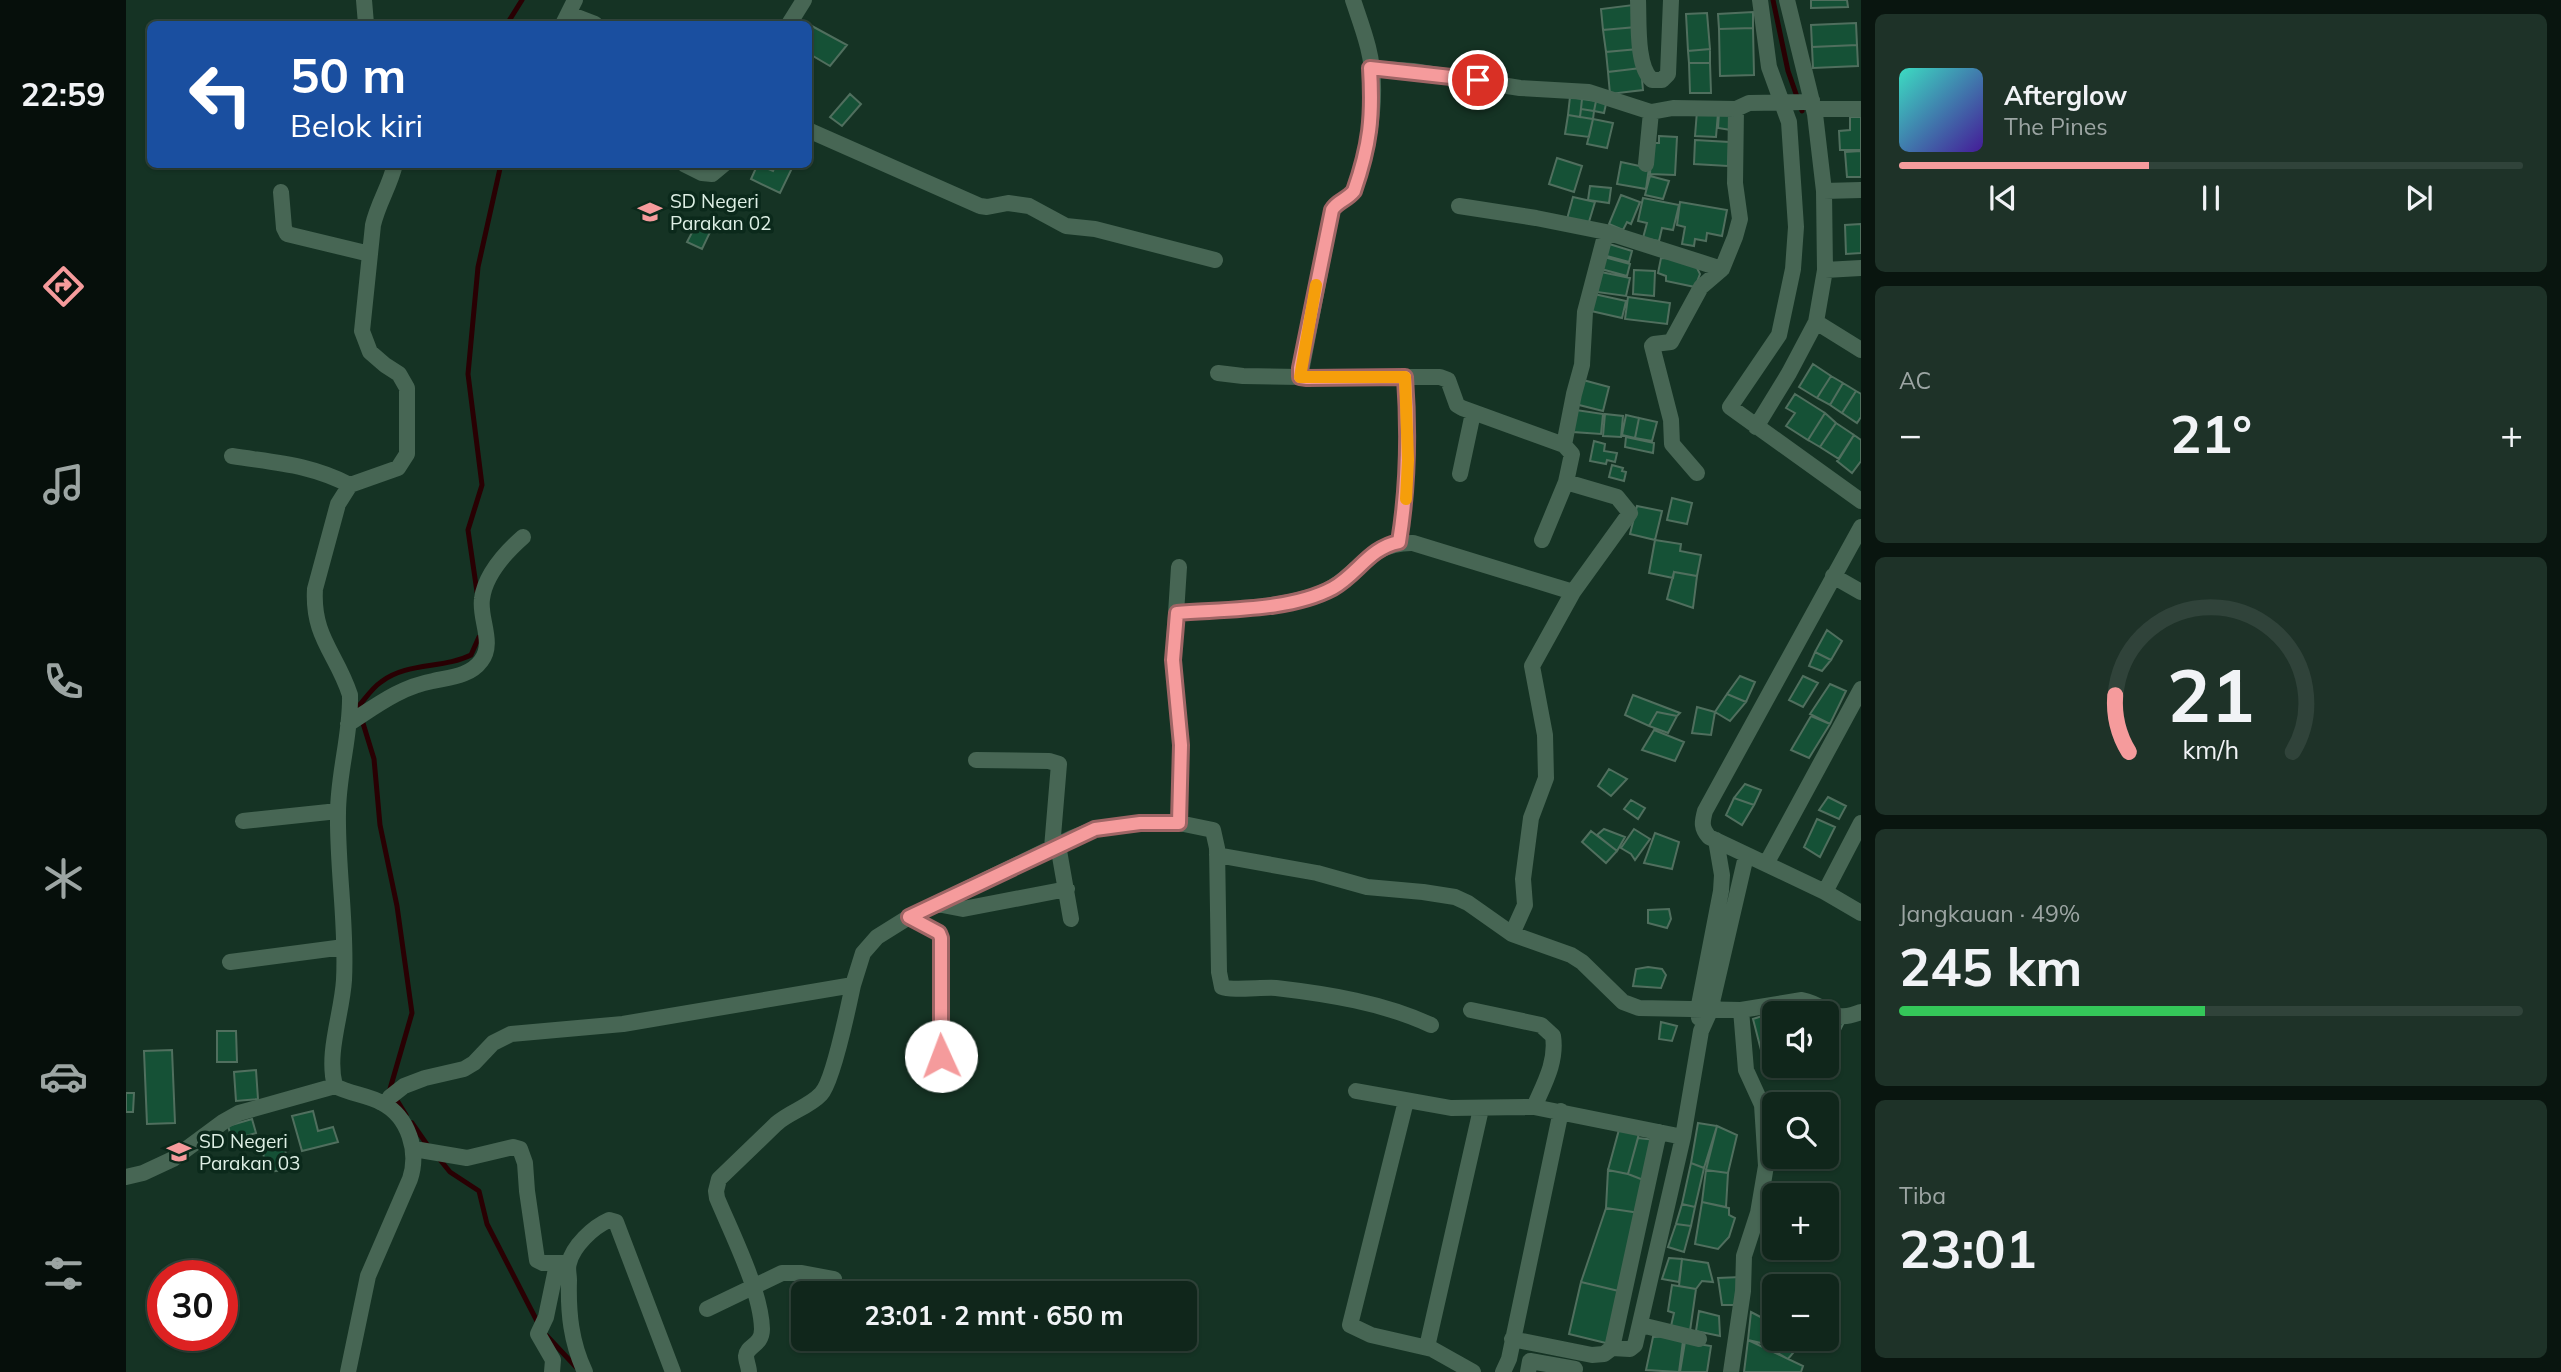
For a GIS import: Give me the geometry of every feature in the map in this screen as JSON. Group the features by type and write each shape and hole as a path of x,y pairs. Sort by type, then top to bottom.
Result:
{"street":[{"path":"364,0 366,21"},
{"path":"791,21 804,0"},
{"path":"1300,377 1332,210 1335,204 1350,197 1354,191 1367,153 1371,115 1370,68 1368,48 1353,0"},
{"path":"1638,0 1645,74 1652,80 1662,80 1668,74 1671,0"},
{"path":"1760,0 1769,67 1787,112 1796,227 1793,269 1779,335 1730,407 1861,501"},
{"path":"1756,427 1816,322 1825,270 1824,191 1810,104 1787,0"},
{"path":"569,13 588,21"},
{"path":"1370,68 1520,88 1589,92 1651,111 1673,108 1736,109 1749,103 1810,104 1861,109"},
{"path":"1697,472 1672,444 1671,420 1652,346 1671,342 1700,288 1722,269 1740,219 1735,183 1736,109"},
{"path":"1646,164 1651,111"},
{"path":"812,132 980,205 987,207 1008,202 1028,206 1066,226 1095,229 1215,260"},
{"path":"335,1086 331,1064 341,1011 344,947 338,811 356,719 346,683 323,640 315,617 314,601 331,524 338,504 350,485 398,468 407,454 408,388 399,374 370,352 362,331 369,254 377,208 394,168"},
{"path":"692,168 712,174 719,168"},
{"path":"1824,191 1861,190"},
{"path":"281,192 284,228 287,234 369,254"},
{"path":"1458,206 1606,232 1722,269"},
{"path":"1564,445 1582,365 1585,312 1606,232"},
{"path":"1825,270 1861,268"},
{"path":"1816,322 1861,350"},
{"path":"1783,326 1808,338"},
{"path":"1218,373 1448,380 1457,405 1564,445 1572,454 1566,482 1542,540"},
{"path":"1399,542 1407,497 1405,377"},
{"path":"1460,474 1473,413"},
{"path":"232,456 299,465 324,472 350,485"},
{"path":"1512,934 1525,905 1522,879 1531,818 1546,778 1545,735 1532,666 1573,592 1630,513 1618,497 1566,482"},
{"path":"1861,527 1705,811 1702,821 1703,830 1716,840 1825,892 1861,913"},
{"path":"356,719 399,691 460,675 471,671 480,663 486,654 487,641 482,597 500,561 523,537"},
{"path":"1177,613 1264,605 1316,595 1334,587 1382,547 1399,542 1413,543 1573,592"},
{"path":"1179,567 1173,660 1181,745 1179,823"},
{"path":"1833,576 1861,592"},
{"path":"1766,864 1861,689"},
{"path":"976,760 1049,761 1059,764 1055,847 1067,889 1070,919"},
{"path":"243,821 338,811"},
{"path":"749,1372 747,1352 758,1343 762,1334 754,1289 718,1198 716,1186 719,1179 786,1115 813,1101 825,1089 863,953 869,944 909,917 1095,829 1130,824 1179,823 1213,830 1216,837 1219,972 1222,987 1277,988 1352,1001 1404,1013 1431,1025"},
{"path":"1825,892 1861,823"},
{"path":"1512,1339 1592,1355 1604,1354 1612,1348 1633,1348 1641,1325 1683,1137 1701,1031 1723,875 1716,840"},
{"path":"1217,855 1317,873 1367,887 1455,897 1512,934 1582,962 1630,1006 1741,1010 1802,999 1836,1017 1861,1012"},
{"path":"1704,1010 1746,856"},
{"path":"937,904 963,909 1067,889"},
{"path":"909,917 939,933 941,938 941,1056"},
{"path":"230,962 344,947"},
{"path":"388,1101 404,1086 464,1069 474,1063 493,1043 511,1034 623,1024 853,985"},
{"path":"1471,1010 1541,1025 1553,1036 1550,1070 1534,1107"},
{"path":"1731,1372 1743,1291 1744,1256 1758,1213 1766,1166 1762,1105 1746,1070 1741,1010"},
{"path":"126,1177 143,1173 173,1159 239,1113 335,1086 388,1101 419,1150 410,1179 368,1276 348,1372"},
{"path":"1356,1091 1451,1108 1480,1110 1534,1107 1683,1137"},
{"path":"1406,1101 1350,1325 1371,1335 1440,1352 1473,1372"},
{"path":"1427,1348 1480,1110"},
{"path":"1503,1372 1561,1111"},
{"path":"1612,1348 1659,1132"},
{"path":"419,1150 467,1158 513,1147 520,1149 525,1163 536,1257 539,1263 563,1264"},
{"path":"552,1372 553,1360 538,1334 563,1264 605,1221 617,1222 673,1372"},
{"path":"563,1264 572,1336 585,1372"},
{"path":"707,1309 754,1289 782,1273 802,1273 834,1279"},
{"path":"1641,1325 1699,1339"},
{"path":"1528,1372 1530,1361 1575,1369 1574,1372"}],"building":[{"path":"1811,0 1847,0 1848,7 1811,8"},
{"path":"1633,5 1636,27 1603,30 1601,9"},
{"path":"1753,12 1753,28 1719,29 1718,14"},
{"path":"1707,13 1710,49 1688,51 1686,14"},
{"path":"1856,23 1857,45 1812,47 1811,25"},
{"path":"812,26 847,45 830,66 812,55"},
{"path":"1636,27 1638,49 1606,52 1603,30"},
{"path":"1753,28 1754,75 1720,76 1719,29"},
{"path":"1857,45 1858,66 1813,68 1812,47"},
{"path":"1638,49 1641,68 1608,72 1606,52"},
{"path":"1710,49 1710,63 1689,63 1688,51"},
{"path":"1689,63 1710,63 1711,93 1690,93"},
{"path":"1641,68 1643,90 1610,94 1608,72"},
{"path":"850,94 861,104 842,126 830,117"},
{"path":"1570,97 1582,99 1580,117 1568,115"},
{"path":"1582,99 1596,101 1594,111 1581,109"},
{"path":"1596,101 1606,104 1604,113 1594,111"},
{"path":"1581,109 1594,111 1593,119 1580,117"},
{"path":"1697,111 1718,113 1716,137 1695,136"},
{"path":"1719,113 1733,114 1731,130 1718,128"},
{"path":"1568,115 1593,119 1589,137 1565,134"},
{"path":"1850,117 1861,117 1861,150 1840,150 1839,131 1850,130"},
{"path":"1593,119 1613,123 1607,148 1587,144"},
{"path":"1659,136 1677,137 1675,175 1650,174 1652,143 1659,143"},
{"path":"1695,140 1729,142 1728,166 1694,164"},
{"path":"1861,151 1861,177 1847,177 1845,152"},
{"path":"1557,158 1582,166 1574,192 1549,184"},
{"path":"1621,162 1649,168 1646,189 1617,184"},
{"path":"756,168 773,171 774,168 792,168 780,193 751,179"},
{"path":"1650,176 1669,181 1663,199 1645,195"},
{"path":"1590,186 1611,188 1609,203 1588,200"},
{"path":"1621,195 1640,202 1631,224 1627,222 1623,230 1609,224"},
{"path":"1573,197 1595,202 1588,225 1567,219"},
{"path":"1643,198 1679,205 1673,230 1662,228 1659,241 1643,238 1647,223 1638,221"},
{"path":"1680,202 1727,210 1722,236 1707,233 1706,241 1695,239 1694,246 1682,244 1685,227 1677,225"},
{"path":"698,221 712,228 702,249 687,242"},
{"path":"1861,224 1861,253 1846,254 1845,225"},
{"path":"1606,243 1632,251 1629,262 1603,255"},
{"path":"1604,257 1630,264 1627,276 1601,269"},
{"path":"1661,258 1693,260 1700,274 1695,287 1666,281 1666,276 1658,273"},
{"path":"1634,270 1655,271 1654,296 1633,294"},
{"path":"1601,272 1630,278 1626,296 1597,292"},
{"path":"1594,294 1626,301 1622,318 1591,311"},
{"path":"1628,297 1670,303 1667,324 1625,319"},
{"path":"1813,364 1831,376 1817,398 1799,387"},
{"path":"1831,376 1843,383 1830,405 1817,398"},
{"path":"1583,380 1609,387 1603,411 1575,404"},
{"path":"1843,383 1856,391 1842,413 1830,405"},
{"path":"1856,391 1861,394 1861,417 1857,423 1842,413"},
{"path":"1795,394 1825,413 1808,440 1786,426 1795,413 1786,408"},
{"path":"1576,410 1603,414 1601,434 1573,432"},
{"path":"1825,413 1836,423 1820,447 1808,440"},
{"path":"1605,414 1623,416 1621,437 1603,436"},
{"path":"1626,415 1639,418 1635,438 1622,435"},
{"path":"1639,418 1657,422 1652,441 1635,438"},
{"path":"1836,423 1854,435 1839,459 1820,447"},
{"path":"1854,435 1861,440 1861,461 1852,473 1837,461"},
{"path":"1626,437 1654,443 1653,453 1625,447"},
{"path":"1594,441 1605,444 1604,451 1617,453 1615,462 1607,460 1606,464 1590,461"},
{"path":"1612,465 1623,468 1622,471 1626,472 1624,481 1609,477"},
{"path":"1672,498 1692,503 1687,524 1667,520"},
{"path":"1637,506 1662,511 1655,540 1630,534"},
{"path":"1655,540 1681,544 1680,551 1701,555 1697,576 1674,572 1673,578 1649,573"},
{"path":"1674,572 1697,576 1693,608 1667,599"},
{"path":"1827,630 1842,641 1831,660 1815,652"},
{"path":"1815,652 1831,660 1822,671 1809,666"},
{"path":"1740,676 1755,682 1746,702 1727,694"},
{"path":"1803,676 1818,683 1803,707 1789,700"},
{"path":"1830,684 1846,691 1830,724 1810,714"},
{"path":"1727,694 1746,702 1730,721 1715,712"},
{"path":"1633,695 1680,713 1677,716 1657,712 1649,726 1625,715"},
{"path":"1697,707 1715,712 1711,735 1692,733"},
{"path":"1657,712 1677,716 1668,733 1649,726"},
{"path":"1811,716 1830,724 1809,758 1791,750"},
{"path":"1654,730 1684,742 1675,761 1642,750"},
{"path":"1609,769 1627,779 1611,796 1598,786"},
{"path":"1745,784 1761,790 1754,805 1734,798"},
{"path":"1828,797 1846,806 1839,819 1819,810"},
{"path":"1734,798 1754,805 1742,825 1726,815"},
{"path":"1631,800 1645,808 1638,819 1624,809"},
{"path":"1817,819 1835,827 1820,857 1804,847"},
{"path":"1604,829 1625,837 1617,851 1597,835"},
{"path":"1634,829 1650,839 1635,860 1621,848"},
{"path":"1591,831 1617,851 1606,863 1582,842"},
{"path":"1655,833 1679,842 1672,869 1644,863"},
{"path":"1669,909 1671,919 1667,928 1648,923 1648,910"},
{"path":"1636,969 1662,969 1666,975 1661,988 1633,986"},
{"path":"1762,1016 1762,1050 1761,1050 1753,1019"},
{"path":"1839,1020 1844,1022 1839,1032"},
{"path":"1661,1022 1677,1026 1672,1041 1659,1039"},
{"path":"217,1031 236,1031 237,1062 217,1062"},
{"path":"172,1050 175,1123 147,1124 144,1051"},
{"path":"256,1070 258,1099 236,1101 234,1072"},
{"path":"126,1093 134,1093 133,1112 126,1112"},
{"path":"313,1111 318,1131 333,1127 338,1142 302,1151 292,1116"},
{"path":"252,1119 256,1133 232,1140 228,1126"},
{"path":"1698,1123 1717,1126 1704,1168 1691,1163"},
{"path":"1620,1126 1640,1130 1628,1174 1608,1170"},
{"path":"1717,1126 1737,1135 1728,1173 1706,1170"},
{"path":"1638,1138 1656,1140 1646,1181 1628,1174"},
{"path":"285,1146 287,1170 265,1172 263,1148"},
{"path":"1691,1163 1704,1168 1695,1207 1682,1204"},
{"path":"1608,1170 1646,1181 1640,1213 1606,1208"},
{"path":"1706,1170 1728,1173 1726,1207 1702,1202"},
{"path":"1702,1202 1729,1208 1729,1215 1735,1218 1729,1237 1718,1249 1695,1244"},
{"path":"1682,1204 1695,1207 1691,1226 1676,1224"},
{"path":"1606,1208 1640,1213 1623,1292 1581,1282"},
{"path":"1676,1224 1691,1226 1684,1252 1668,1247"},
{"path":"1669,1258 1682,1259 1679,1282 1662,1279"},
{"path":"1682,1259 1708,1263 1713,1282 1702,1281 1696,1289 1679,1286"},
{"path":"1741,1277 1739,1305 1722,1305 1718,1278"},
{"path":"1581,1282 1623,1292 1610,1344 1569,1334"},
{"path":"1672,1285 1696,1289 1690,1331 1671,1326 1674,1313 1668,1311"},
{"path":"1699,1311 1719,1316 1720,1336 1696,1331"},
{"path":"1751,1312 1762,1318 1762,1341 1748,1340"},
{"path":"1671,1336 1683,1341 1679,1372 1646,1370 1653,1337"},
{"path":"1748,1340 1762,1347 1762,1351 1771,1351 1803,1366 1801,1372 1744,1372"},
{"path":"1685,1342 1711,1346 1707,1372 1680,1372"},
{"path":"1774,1351 1792,1351 1793,1353 1788,1359"}],"waterway":[{"path":"509,21 522,0"},
{"path":"1773,0 1788,71 1802,111"},
{"path":"477,592 468,530 482,485 468,374 478,267 500,168"},
{"path":"406,1115 390,1089 412,1013 397,906 380,825 374,759 358,707 375,687 391,676 471,655 479,637"},
{"path":"412,1123 428,1146"},
{"path":"437,1156 450,1172 479,1191 487,1224 539,1325"},
{"path":"547,1336 576,1367"}],"slow traffic":[{"path":"1316,285 1300,377 1405,377 1408,460 1406,499"}],"place":[{"name":"SD Negeri Parakan 02","path":"650,212"},
{"name":"SD Negeri Parakan 03","path":"179,1152"}],"route":[{"path":"941,1056 941,938 939,933 909,917 1095,829 1140,823 1179,823 1181,745 1173,660 1177,613 1264,605 1316,595 1334,587 1382,547 1399,542 1407,497 1405,377 1307,378 1300,377 1300,368 1332,210 1335,204 1350,197 1354,191 1367,153 1372,93 1370,68 1478,80"}]}
